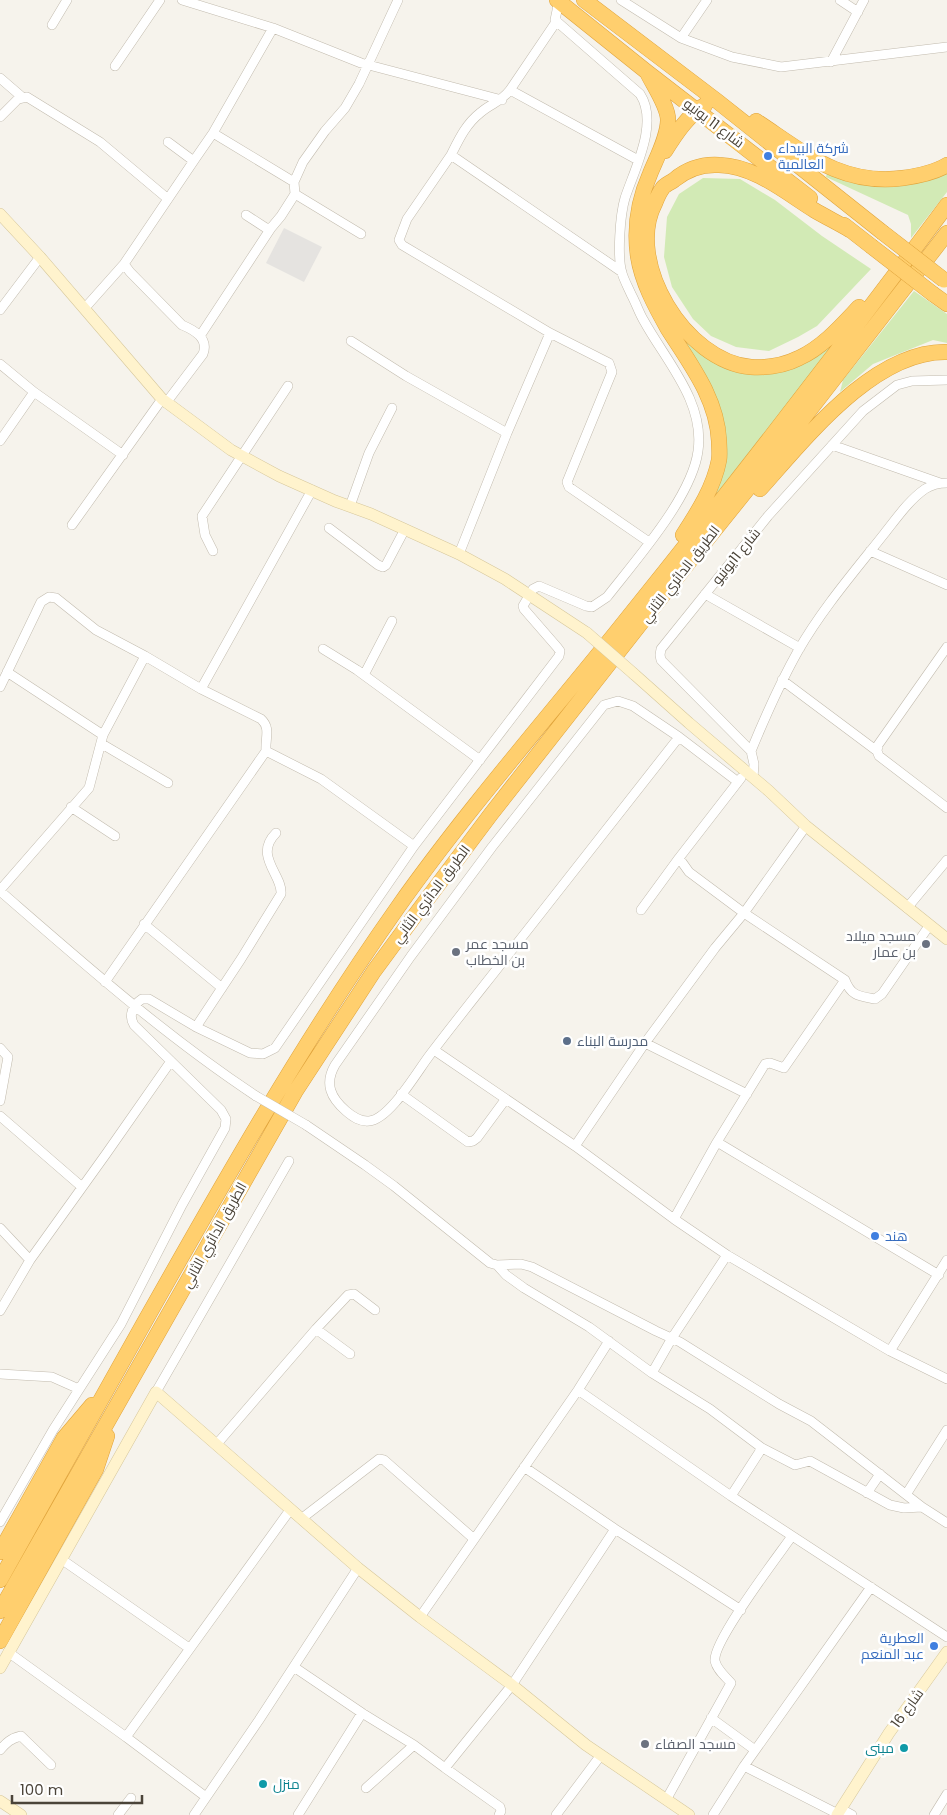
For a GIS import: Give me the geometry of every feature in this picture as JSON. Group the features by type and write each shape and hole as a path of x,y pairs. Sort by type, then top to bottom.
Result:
{"highway":[{"name":"شارع 11 يونيو","path":"584,0 717,101 945,281"},
{"name":"شارع 11 يونيو","path":"558,1 947,304"},
{"path":"614,634 698,511 712,482 720,459 713,406 701,381 655,306 644,279 638,255 637,224 649,176 662,148 668,120 663,103 647,72"},
{"path":"649,176 675,136 697,110 706,104 717,101 729,103 816,160 842,173 868,180 891,180 914,177 947,165"},
{"path":"850,230 767,180 743,169 720,165 696,167 680,174 662,189 651,210 646,233 649,258 655,282 663,301 676,320 708,350 728,361 751,367 778,366 819,346 890,279"},
{"name":"الطريق الدائري الثاني","path":"0,1580 235,1161 346,982 401,903 490,785 778,429 947,205"},
{"name":"الطريق الدائري الثاني","path":"0,1611 295,1092 374,972 441,880 947,233"},
{"path":"861,345 891,313 947,243"},
{"path":"668,590 842,400 880,371 918,355 947,352"},
{"path":"0,1552 64,1438 83,1414 106,1392"},
{"path":"4,1646 96,1469 109,1421"}],"street":[{"path":"52,26 67,0"},
{"path":"115,66 160,0"},
{"path":"182,0 273,28 361,63 502,100"},
{"path":"200,336 295,194 294,182 303,162 320,137 345,108 369,64 398,0"},
{"path":"621,0 680,38 732,57 781,67 947,47"},
{"path":"680,38 707,0"},
{"path":"840,0 858,12"},
{"path":"831,62 864,0"},
{"path":"558,1 556,22 502,100 487,107 465,129 451,155 407,219 399,240 402,245 550,333 609,363 612,372 567,478 568,484 649,542"},
{"path":"0,1522 125,1316 182,1205 225,1128 226,1122 223,1113 134,1025 130,1016 134,1007 142,999 149,999 196,1027 254,1054 267,1053 275,1048 414,846 560,656 560,651 557,647 524,609 523,606 533,589 539,586 586,606 592,606 607,597 672,512 691,476 699,449 693,406 683,384 644,320 622,272 621,222 625,200 648,124 644,101 640,94 556,22"},
{"path":"84,309 124,264 213,133 273,28"},
{"path":"0,78 22,97 27,97 100,142 168,199"},
{"path":"510,90 638,160"},
{"path":"0,117 22,97"},
{"path":"213,133 294,182"},
{"path":"168,142 191,159 195,159"},
{"path":"451,155 622,272"},
{"path":"295,194 361,234"},
{"path":"0,214 40,257 164,401 231,450 312,490 459,554 505,579 528,596 587,633 806,826 947,939"},
{"path":"246,215 266,228 271,228"},
{"path":"0,310 40,257"},
{"path":"72,525 164,401 203,354 205,347 200,336 192,329 182,325 124,264"},
{"path":"459,554 507,433 550,333"},
{"path":"351,340 406,376 507,433"},
{"path":"0,364 34,392 123,455"},
{"name":"شارع 11يونيو","path":"751,751 661,660 661,649 768,516 863,411 897,385 912,381 947,380"},
{"path":"212,551 205,535 202,516 288,386"},
{"path":"0,441 34,392"},
{"path":"350,506 369,453 392,408"},
{"path":"832,444 943,483"},
{"path":"641,910 738,782 750,775 754,764 751,751 782,680 800,648 834,597 903,511 926,488 943,483"},
{"path":"201,689 312,490"},
{"path":"329,528 383,567 386,565 405,529"},
{"path":"870,551 947,585"},
{"path":"705,594 800,648"},
{"path":"0,687 41,602 49,597 56,598 96,630 201,689 262,718 268,728 265,742 266,751 105,982"},
{"path":"364,675 392,621"},
{"path":"947,647 878,745 877,750 879,756 947,808"},
{"path":"323,649 364,675 480,760"},
{"path":"145,656 103,739 89,788 71,807 1,895 134,1007 195,1054 256,1096 306,1125 365,1165 486,1260 497,1265 506,1275 524,1288 609,1341 652,1372 710,1409 762,1448 795,1465 810,1461 890,1505 904,1508 922,1507"},
{"path":"7,672 168,784"},
{"path":"782,680 877,750"},
{"path":"678,737 434,1050 388,1112 380,1118 370,1121 360,1120 335,1101 330,1093 330,1079 336,1065 411,956 492,847 604,704 613,701 632,706 678,737 738,782"},
{"path":"266,751 321,779 414,846"},
{"path":"71,807 115,836"},
{"path":"575,1146 645,1044 715,948 744,913 806,826"},
{"path":"196,1027 281,894 281,888 271,867 268,853 268,844 276,833"},
{"path":"679,858 689,872 744,913 845,980 848,988 856,996 875,999 884,991 929,926"},
{"path":"907,908 947,860"},
{"path":"144,924 222,988"},
{"path":"674,1219 717,1142 765,1064 770,1062 784,1068 845,980"},
{"path":"645,1044 747,1094"},
{"path":"0,1048 8,1057 0,1101"},
{"path":"434,1050 575,1146 674,1219 727,1255 890,1351 947,1379"},
{"path":"0,1311 30,1260 171,1061"},
{"path":"401,1094 468,1142 477,1138 505,1100"},
{"path":"0,1116 82,1187"},
{"path":"717,1142 939,1275"},
{"path":"0,1668 4,1646 61,1559 289,1161"},
{"path":"0,1228 30,1260"},
{"path":"652,1372 672,1338 727,1255"},
{"path":"890,1351 947,1260"},
{"path":"497,1265 511,1263 532,1266 687,1346 779,1404 810,1421 922,1507 947,1523"},
{"path":"216,1445 316,1329 348,1295 354,1294 375,1310"},
{"path":"316,1329 350,1354"},
{"path":"420,1618 578,1390 609,1341"},
{"path":"0,1374 52,1377 79,1389"},
{"path":"578,1390 731,1496 947,1636"},
{"path":"156,1392 290,1510 420,1618 512,1685 601,1755 689,1815"},
{"path":"906,1494 947,1430"},
{"path":"731,1496 762,1448"},
{"path":"301,1519 379,1459 392,1466 474,1539"},
{"path":"524,1467 614,1529 741,1610"},
{"path":"867,1493 880,1474"},
{"path":"126,1737 188,1648 290,1510"},
{"path":"445,1768 512,1685 614,1529"},
{"path":"666,1800 731,1683 715,1661 716,1650 792,1536"},
{"path":"61,1559 188,1648"},
{"path":"194,1815 259,1720 358,1568"},
{"path":"713,1815 755,1750 871,1587"},
{"path":"4,1646 206,1797"},
{"name":"شارع 16","path":"839,1813 889,1733 946,1656"},
{"path":"294,1667 362,1713 414,1744 500,1807 499,1815"},
{"path":"298,1815 362,1713"},
{"path":"711,1718 755,1750"},
{"path":"0,1750 6,1742 20,1736 51,1765"},
{"path":"366,1788 414,1744"},
{"path":"556,1815 601,1755"},
{"path":"744,1766 839,1813 852,1815"},
{"path":"934,1815 947,1794"},
{"path":"118,1815 131,1798"},
{"path":"0,1801 13,1813"}],"green space":[{"path":"947,168 947,192 911,238 911,224 908,215 826,177 827,173 848,182 861,184"},
{"path":"703,178 740,179 775,200 822,236 871,269 817,326 769,351 736,347 711,336 693,319 672,287 664,257 667,217 679,194"},
{"path":"914,291 947,314 947,343 933,340 873,364 840,392 843,380"},
{"path":"670,319 702,349 723,365 750,374 763,375 788,369 833,345 707,506 722,472 716,398 704,372 684,346"}],"shaded area":[{"path":"284,228 322,247 304,282 266,263"}],"place":[{"name":"شركة البيداء العالمية","path":"768,156"},
{"name":"مسجد ميلاد بن عمار","path":"926,944"},
{"name":"مسجد عمر بن الخطاب","path":"456,952"},
{"name":"مدرسة البناء","path":"567,1041"},
{"name":"هند","path":"875,1236"},
{"name":"العطرية عبد المنعم","path":"934,1646"},
{"name":"مسجد الصفاء","path":"645,1744"},
{"name":"مبنى","path":"904,1748"},
{"name":"منزل","path":"263,1784"}]}
